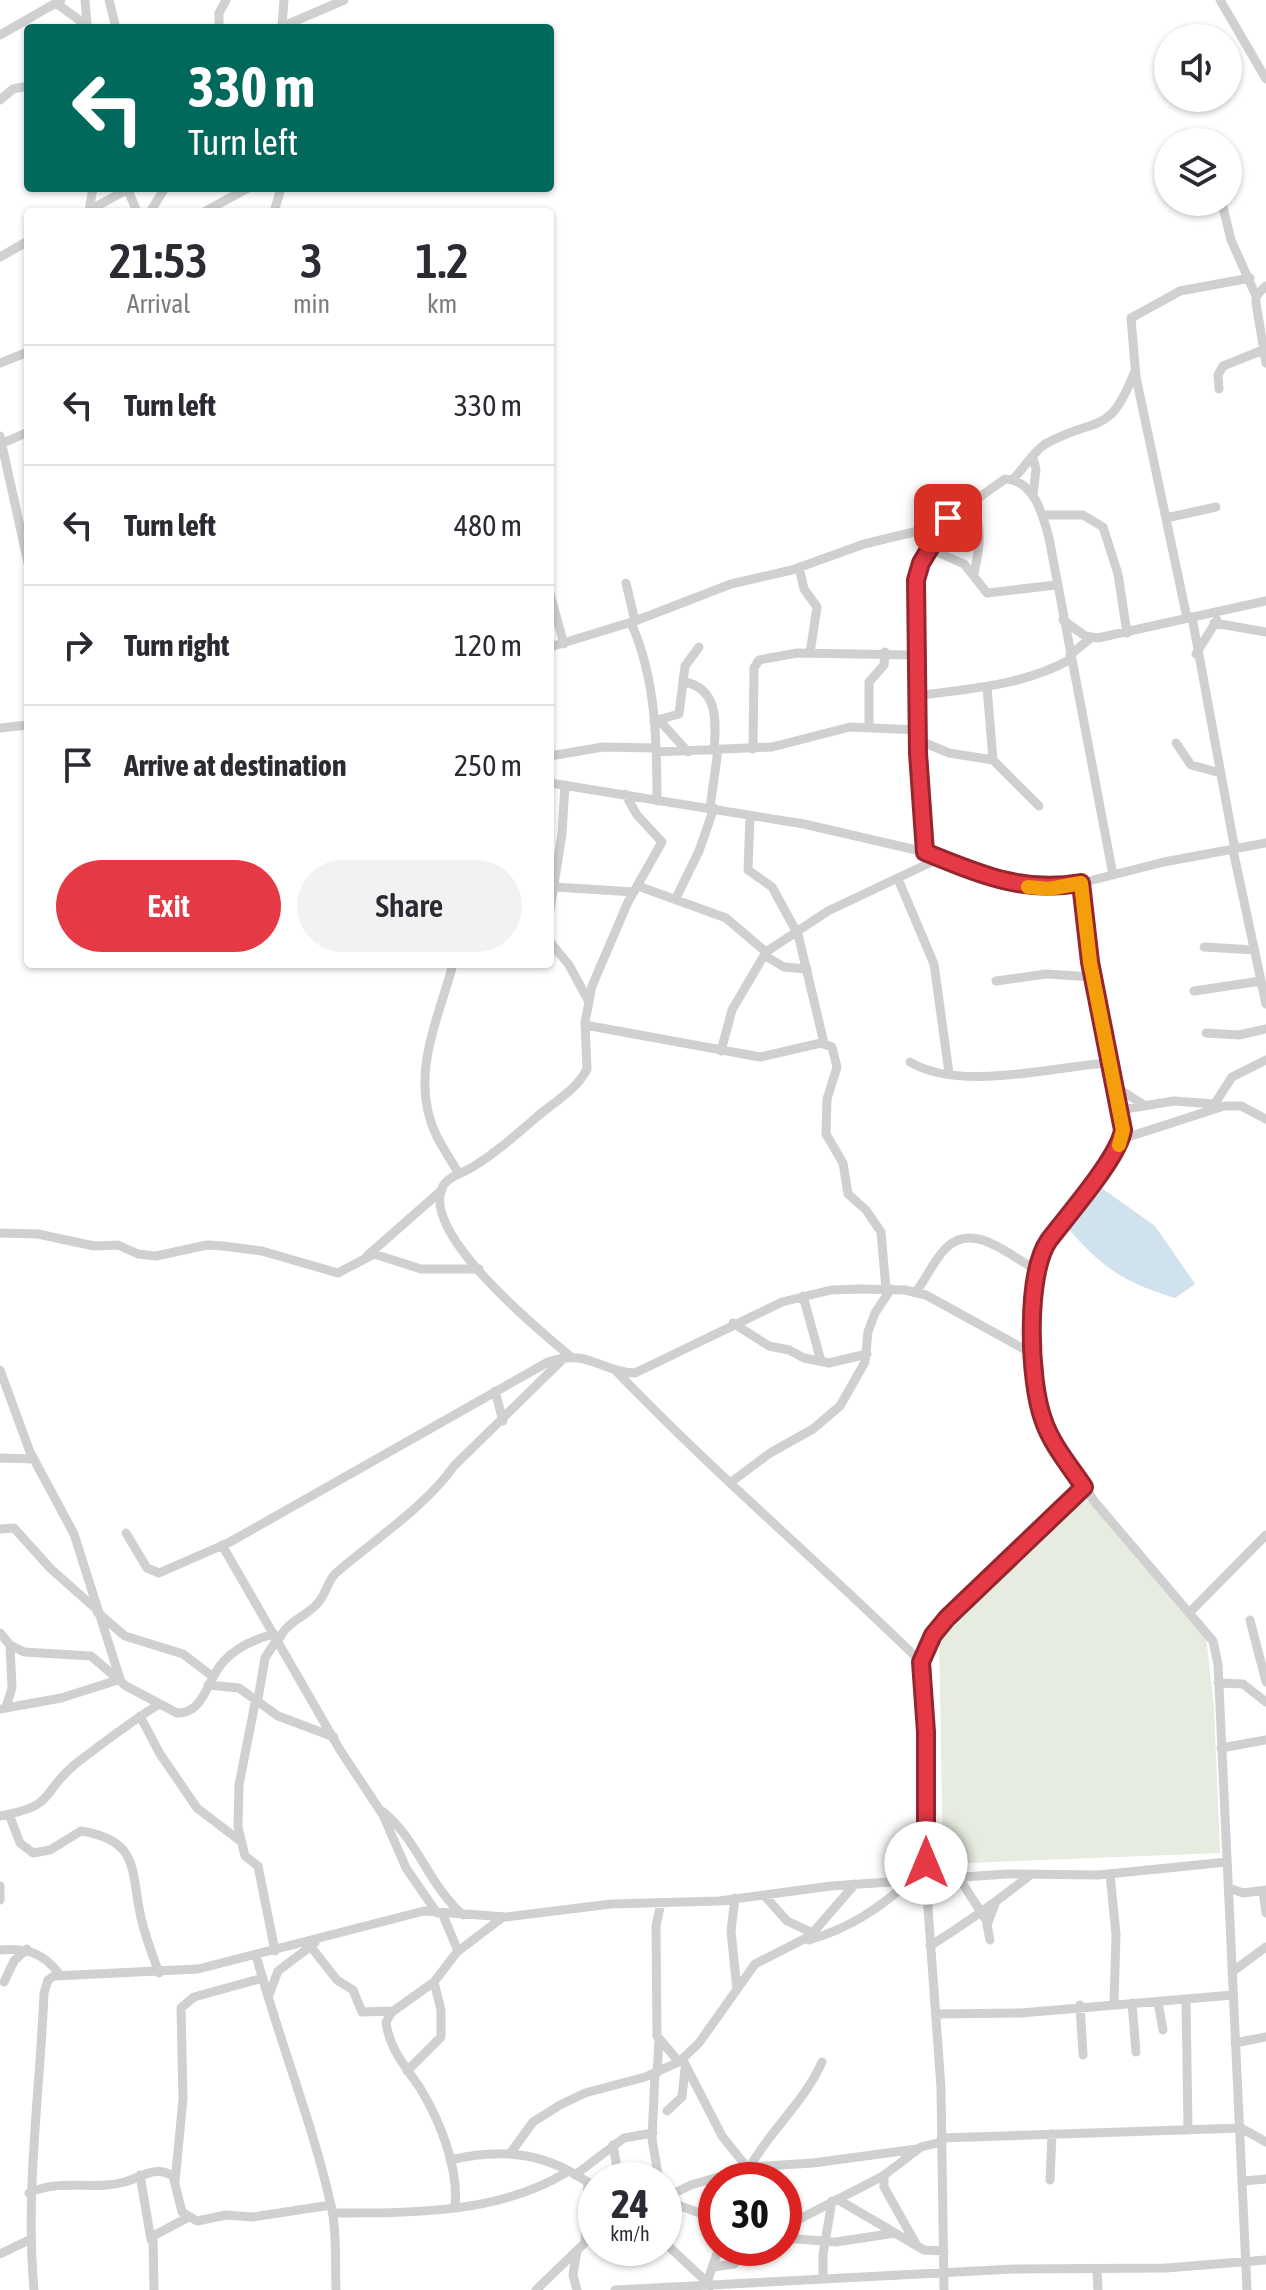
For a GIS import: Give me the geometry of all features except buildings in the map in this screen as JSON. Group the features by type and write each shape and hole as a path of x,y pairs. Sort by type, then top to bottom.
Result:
{"street":[{"path":"85,0 88,24"},
{"path":"109,0 115,24"},
{"path":"219,24 219,13 226,0"},
{"path":"281,24 284,0"},
{"path":"299,23 344,0"},
{"path":"1220,0 1266,79"},
{"path":"0,35 58,2 86,24"},
{"path":"32,17 35,24"},
{"path":"0,100 13,89 24,87"},
{"path":"94,208 123,192"},
{"path":"210,208 234,193"},
{"path":"1225,216 1231,240 1256,296 1266,363"},
{"path":"0,257 24,243"},
{"path":"1250,278 1180,291 1134,314 1130,331 1135,371 1166,518 1193,617 1196,654 1266,1004"},
{"path":"1256,296 1266,286"},
{"path":"1219,389 1218,375 1223,366 1263,350"},
{"path":"0,363 24,354"},
{"path":"554,646 633,622 731,584 914,532 946,518 971,504 996,484 1012,480 1045,444 1095,425 1116,412 1135,371"},
{"path":"1,444 24,434"},
{"path":"0,436 24,545"},
{"path":"1033,458 1036,469 1033,496"},
{"path":"1012,480 1021,483 1033,496 1042,515 1113,875"},
{"path":"971,504 980,531 979,559 974,574"},
{"path":"1166,518 1216,507"},
{"path":"1042,515 1083,515 1103,527 1118,574 1127,633"},
{"path":"925,852 918,735 916,580 946,518"},
{"path":"930,549 964,564 987,593 1056,585"},
{"path":"799,567 804,589 817,607 810,653"},
{"path":"626,583 657,721 657,801"},
{"path":"1063,620 1074,630 1092,637 1127,633 1266,601"},
{"path":"554,608 564,644"},
{"path":"1196,654 1223,610"},
{"path":"1193,617 1266,632"},
{"path":"917,696 987,687 1039,675 1070,657 1092,637"},
{"path":"659,751 672,735 685,682 685,666 699,647"},
{"path":"753,749 756,663 771,656 810,653 885,652 916,655"},
{"path":"869,728 869,682 884,665 885,652"},
{"path":"676,898 699,851 712,808 716,750 710,698 702,688 685,682"},
{"path":"987,687 993,760"},
{"path":"657,721 676,717"},
{"path":"657,721 688,752"},
{"path":"0,728 24,725"},
{"path":"554,755 603,747 688,752 753,749 850,727 869,728 918,735 949,753 993,760 1039,806"},
{"path":"1176,743 1191,765 1221,773"},
{"path":"554,784 712,808 925,852 1014,886 1049,889 1266,843"},
{"path":"554,868 565,785"},
{"path":"0,1233 38,1234 94,1246 118,1245 138,1254 156,1256 207,1245 223,1246 262,1251 338,1273 367,1256 459,1174 504,1145 584,1074 589,1055 585,1025 588,1000 636,889 662,842 637,815 625,794"},
{"path":"730,1483 829,1417 849,1393 867,1354 871,1323 889,1289 881,1232 866,1210 848,1194 839,1155 826,1134 827,1099 837,1067 836,1052 824,1043 796,931 772,887 748,870 750,816"},
{"path":"721,1051 732,1010 765,954 796,931 940,858"},
{"path":"898,879 934,964 949,1073"},
{"path":"554,881 554,892"},
{"path":"1081,883 1093,977 1122,1139"},
{"path":"555,887 636,889 676,898 726,918 784,967 807,969"},
{"path":"554,947 569,965 588,1000"},
{"path":"1204,947 1255,950"},
{"path":"452,968 425,1055 424,1085 436,1134 459,1174"},
{"path":"996,981 1054,973 1093,977"},
{"path":"1194,991 1261,981"},
{"path":"585,1025 760,1057 824,1043"},
{"path":"1206,1033 1239,1035 1266,1029"},
{"path":"1247,2290 1229,1888 1213,1641 1084,1487 1043,1420 1035,1355 1037,1270 1047,1244 1122,1139 1213,1106 1232,1077 1266,1060"},
{"path":"910,1062 925,1069 949,1073 1018,1074 1107,1063"},
{"path":"1111,1084 1144,1105"},
{"path":"1119,1110 1174,1101 1241,1106 1266,1119"},
{"path":"442,1189 443,1216 453,1239 568,1357"},
{"path":"915,1293 949,1245 967,1238 986,1240 1037,1270"},
{"path":"367,1256 379,1255 430,1270 479,1269"},
{"path":"126,1533 147,1568 155,1574 222,1545 548,1362 568,1357 589,1358 614,1369 635,1373 733,1323 803,1296 831,1290 889,1289 915,1293 942,1304 1035,1355"},
{"path":"803,1296 821,1361"},
{"path":"733,1323 769,1346 829,1363 867,1354"},
{"path":"275,1951 258,1866 247,1858 239,1840 239,1785 265,1658 285,1628 318,1604 335,1574 381,1540 568,1357"},
{"path":"614,1369 693,1451 808,1552 921,1662"},
{"path":"0,1370 34,1459 74,1534 120,1681"},
{"path":"495,1391 503,1421"},
{"path":"0,1458 34,1459"},
{"path":"944,2290 937,2014 926,1880 926,1732 921,1662 933,1635 947,1618 1084,1487"},
{"path":"0,1529 14,1528 51,1569 125,1636 183,1654 210,1680 239,1688 287,1720 334,1737"},
{"path":"1190,1612 1266,1535"},
{"path":"222,1545 378,1808 406,1868 439,1913 458,1951"},
{"path":"1250,1620 1266,1682"},
{"path":"0,1633 10,1645 24,1652 91,1656 120,1681 158,1705 186,1714 200,1703 210,1680 235,1651 276,1638"},
{"path":"3,1708 12,1688 10,1645"},
{"path":"3,1708 61,1698 120,1681"},
{"path":"1218,1683 1243,1684 1266,1702"},
{"path":"158,1705 78,1761 42,1804 4,1815 20,1843 33,1853 50,1850 81,1831 122,1847 134,1866 139,1909 159,1973"},
{"path":"140,1716 160,1754 197,1808 239,1840"},
{"path":"1221,1748 1266,1740"},
{"path":"378,1808 395,1821 444,1896 463,1915"},
{"path":"34,2290 29,2240 30,2176 45,1986 54,1976 198,1969 424,1911 503,1917 611,1904 735,1898 855,1884 1031,1874 1110,1874 1227,1862"},
{"path":"930,1946 978,1911 995,1904 1031,1874"},
{"path":"1110,1874 1116,1934 1114,2004"},
{"path":"959,1878 988,1923"},
{"path":"512,2151 533,2122 585,2093 682,2064 761,1960 802,1942 843,1930 867,1917 910,1881"},
{"path":"802,1942 855,1884"},
{"path":"0,1886 0,1900"},
{"path":"1229,1888 1243,1893 1264,1890 1266,1913"},
{"path":"764,1895 787,1921 813,1933"},
{"path":"735,1898 731,1931 737,1990"},
{"path":"657,2162 653,2133 659,2040 656,2025 659,1982 656,1926 661,1903"},
{"path":"990,1940 988,1923 995,1904"},
{"path":"455,2207 456,2181 450,2160 431,2108 407,2071 387,2029 387,2017 434,1982 458,1951 503,1917"},
{"path":"175,2182 183,2099 181,2008 194,1997 262,1976 285,1965 320,1938"},
{"path":"311,1947 337,1980 353,1990 362,2012 392,2011"},
{"path":"1232,1972 1266,1947"},
{"path":"0,1950 27,1949 45,1959 60,1975"},
{"path":"4,1982 14,1961 27,1949"},
{"path":"256,1955 313,2133 332,2209 336,2290"},
{"path":"268,1999 273,1978 285,1965"},
{"path":"407,2071 441,2037 441,2010 434,1982"},
{"path":"937,2014 1021,2013 1080,2005 1233,1995"},
{"path":"1186,1999 1188,2130"},
{"path":"1158,2002 1163,2030"},
{"path":"1132,2003 1136,2052"},
{"path":"1080,2005 1083,2055"},
{"path":"1235,2043 1266,2037"},
{"path":"659,2040 682,2064 739,2162"},
{"path":"754,2162 810,2090 822,2062"},
{"path":"667,2111 682,2097 682,2064"},
{"path":"802,2164 920,2148 941,2140 1052,2134 1241,2128 1266,2142"},
{"path":"29,2193 43,2187 116,2183 162,2171 173,2176 179,2203 187,2218 197,2221 226,2215 252,2217 332,2209 404,2214 455,2207 532,2190 571,2173 624,2138 653,2133"},
{"path":"1050,2180 1052,2134"},
{"path":"613,2145 616,2162"},
{"path":"802,2217 884,2175 920,2148"},
{"path":"450,2160 512,2151 578,2177"},
{"path":"140,2175 151,2240 154,2290"},
{"path":"884,2175 884,2187 917,2245"},
{"path":"30,2176 43,2187"},
{"path":"1243,2181 1266,2179"},
{"path":"835,2200 930,2252 944,2251"},
{"path":"820,2290 824,2239 835,2200"},
{"path":"151,2240 187,2218"},
{"path":"802,2238 850,2241 896,2233"},
{"path":"0,2254 29,2240"},
{"path":"17,2248 31,2254"},
{"path":"536,2290 577,2251"},
{"path":"577,2251 573,2275 577,2290"},
{"path":"682,2260 708,2286"},
{"path":"615,2290 944,2272 1097,2270 1266,2260"},
{"path":"708,2286 713,2267 720,2266"},
{"path":"1097,2270 1098,2290"}],"shaded area":[{"path":"1087,1490 1205,1627 1214,1707 1220,1853 943,1864 939,1634"}],"water":[{"path":"1096,1184 1155,1226 1195,1284 1175,1298 1126,1279 1089,1251 1064,1223"}],"slow traffic":[{"path":"1028,887 1049,889 1081,883 1090,962 1111,1084 1123,1130 1119,1145"}],"route":[{"path":"926,1863 926,1732 921,1662 933,1635 947,1618 1084,1487 1043,1420 1035,1376 1034,1290 1038,1262 1047,1244 1115,1151 1123,1130 1111,1084 1090,962 1081,883 1049,889 1014,886 925,852 918,753 916,580 921,563 948,518"}]}
